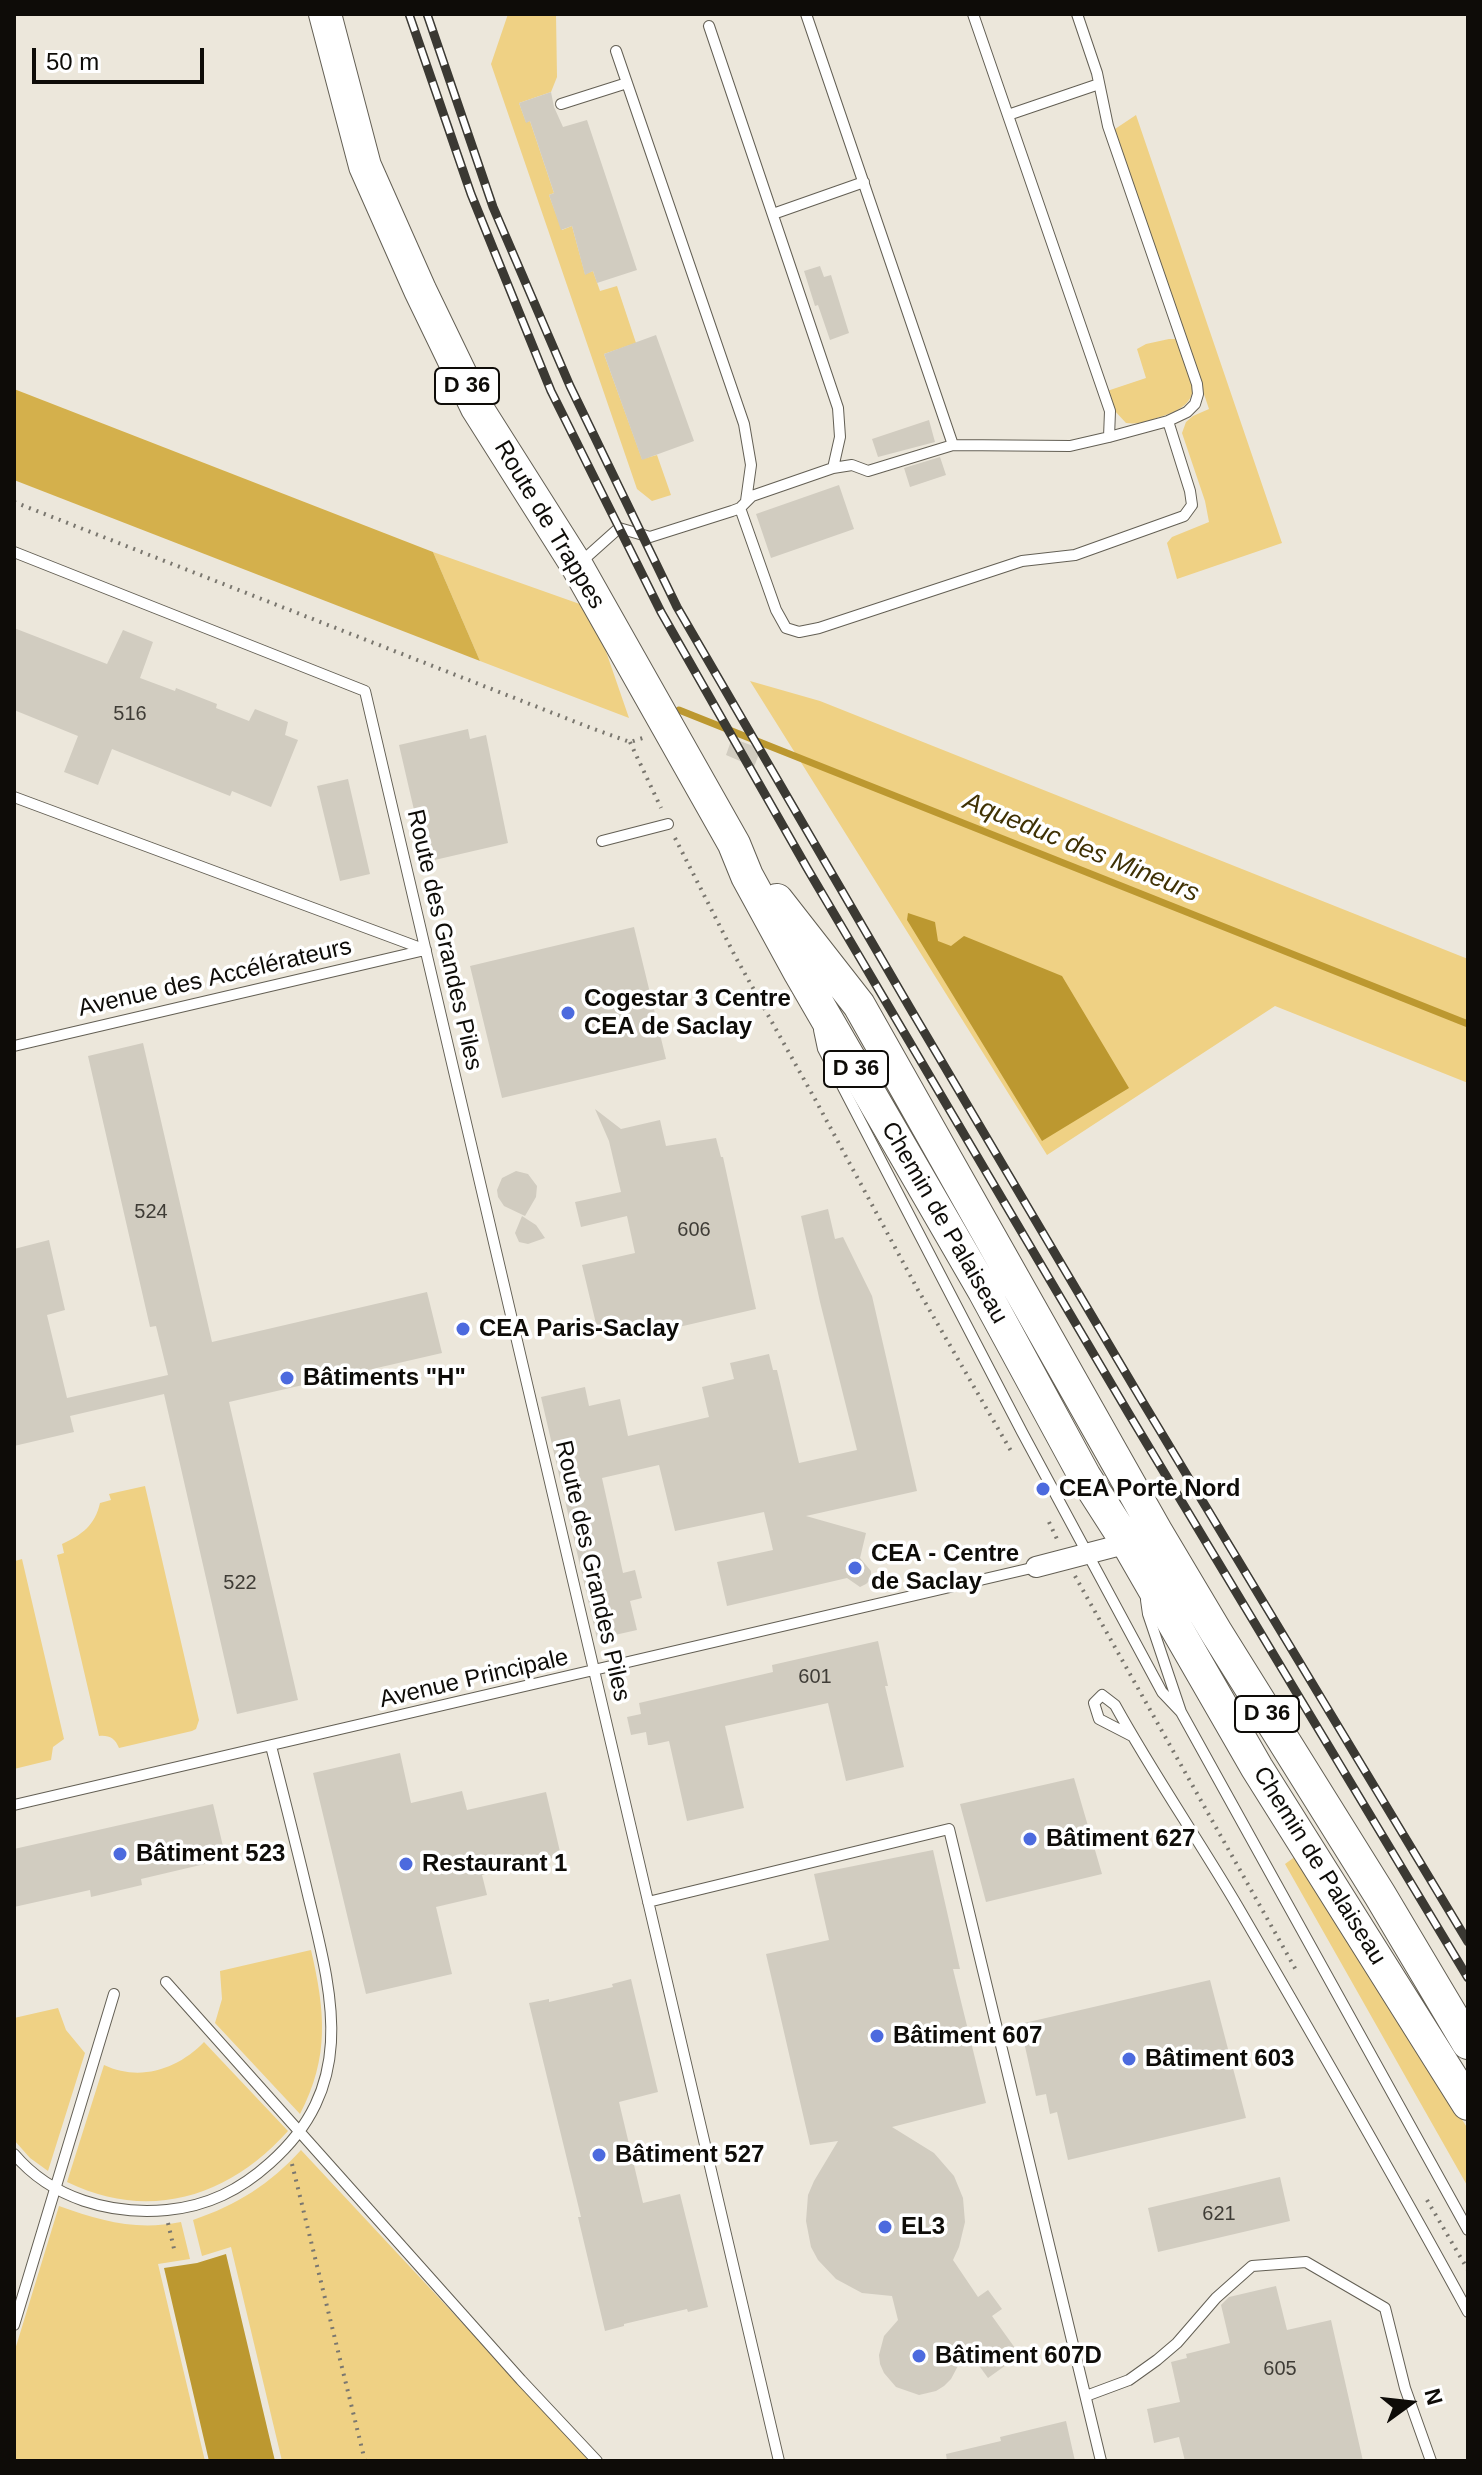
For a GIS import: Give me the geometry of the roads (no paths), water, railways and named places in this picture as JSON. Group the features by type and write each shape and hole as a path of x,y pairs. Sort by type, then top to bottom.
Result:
{"main road":[{"name":"Route de Trappes","path":"325,14 365,166 477,408 577,566 734,844"},
{"name":"Chemin de Palaiseau","path":"734,844 747,876 807,986 984,1291 1085,1477 1142,1538 1216,1632 1468,2043"},
{"name":"Chemin de Palaiseau","path":"734,844 859,1005 1142,1538 1149,1580 1257,1768 1468,2104"}],"street":[{"path":"1036,1567 1089,1555 1142,1538"}],"lane":[{"path":"806,14 953,445"},
{"path":"973,14 1110,411 1109,437"},
{"path":"577,566 619,528 650,537 743,505 752,496 833,468 852,465 868,471 953,445 1070,446 1168,421 1187,412 1195,404 1197,384 1108,126 1099,84 1077,14"},
{"path":"709,26 838,408 840,437 833,468"},
{"path":"616,51 744,424 751,465 743,505 776,610 786,628 799,632 819,628 1022,561 1075,555 1184,516 1192,505 1190,491 1168,421"},
{"path":"561,104 627,83"},
{"path":"1008,115 1099,84"},
{"path":"773,214 864,182"},
{"name":"Route des Grandes Piles","path":"14,552 365,691 779,2461"},
{"path":"14,797 426,950"},
{"path":"602,841 668,824"},
{"name":"Avenue des Accélérateurs","path":"14,1046 426,950"},
{"path":"807,986 823,1049 1162,1692 1181,1712"},
{"name":"Avenue Principale","path":"14,1805 1036,1567"},
{"path":"1149,1580 1146,1597 1148,1614 1181,1712 1468,2230"},
{"path":"1132,1736 1181,1812 1323,2052 1468,2312"},
{"path":"14,2154 37,2176 57,2189 91,2204 127,2211 187,2207 228,2194 252,2180 301,2131 325,2081 333,2020 330,1987 271,1746"},
{"path":"648,1902 949,1829 1101,2461"},
{"path":"166,1982 597,2461"},
{"path":"14,2325 114,1994"},
{"path":"1086,2396 1129,2380 1157,2360 1177,2343 1216,2298 1252,2266 1306,2262 1385,2308 1405,2388 1431,2461"}],"waterway":[{"name":"Aqueduc des Mineurs","path":"679,710 1468,1024"}],"railway":[{"path":"409,14 471,194 551,391 661,612 807,868 1129,1414 1468,1978"},
{"path":"427,14 493,207 570,386 677,607 1144,1404 1468,1942"}],"place":[{"name":"Cogestar 3 Centre CEA de Saclay","path":"568,1013"},
{"name":"CEA Paris-Saclay","path":"463,1329"},
{"name":"Bâtiments \"H\"","path":"287,1378"},
{"name":"CEA Porte Nord","path":"1043,1489"},
{"name":"CEA - Centre de Saclay","path":"855,1568"},
{"name":"Bâtiment 627","path":"1030,1839"},
{"name":"Bâtiment 523","path":"120,1854"},
{"name":"Restaurant 1","path":"406,1864"},
{"name":"Bâtiment 607","path":"877,2036"},
{"name":"Bâtiment 603","path":"1129,2059"},
{"name":"Bâtiment 527","path":"599,2155"},
{"name":"EL3","path":"885,2227"},
{"name":"Bâtiment 607D","path":"919,2356"}]}
